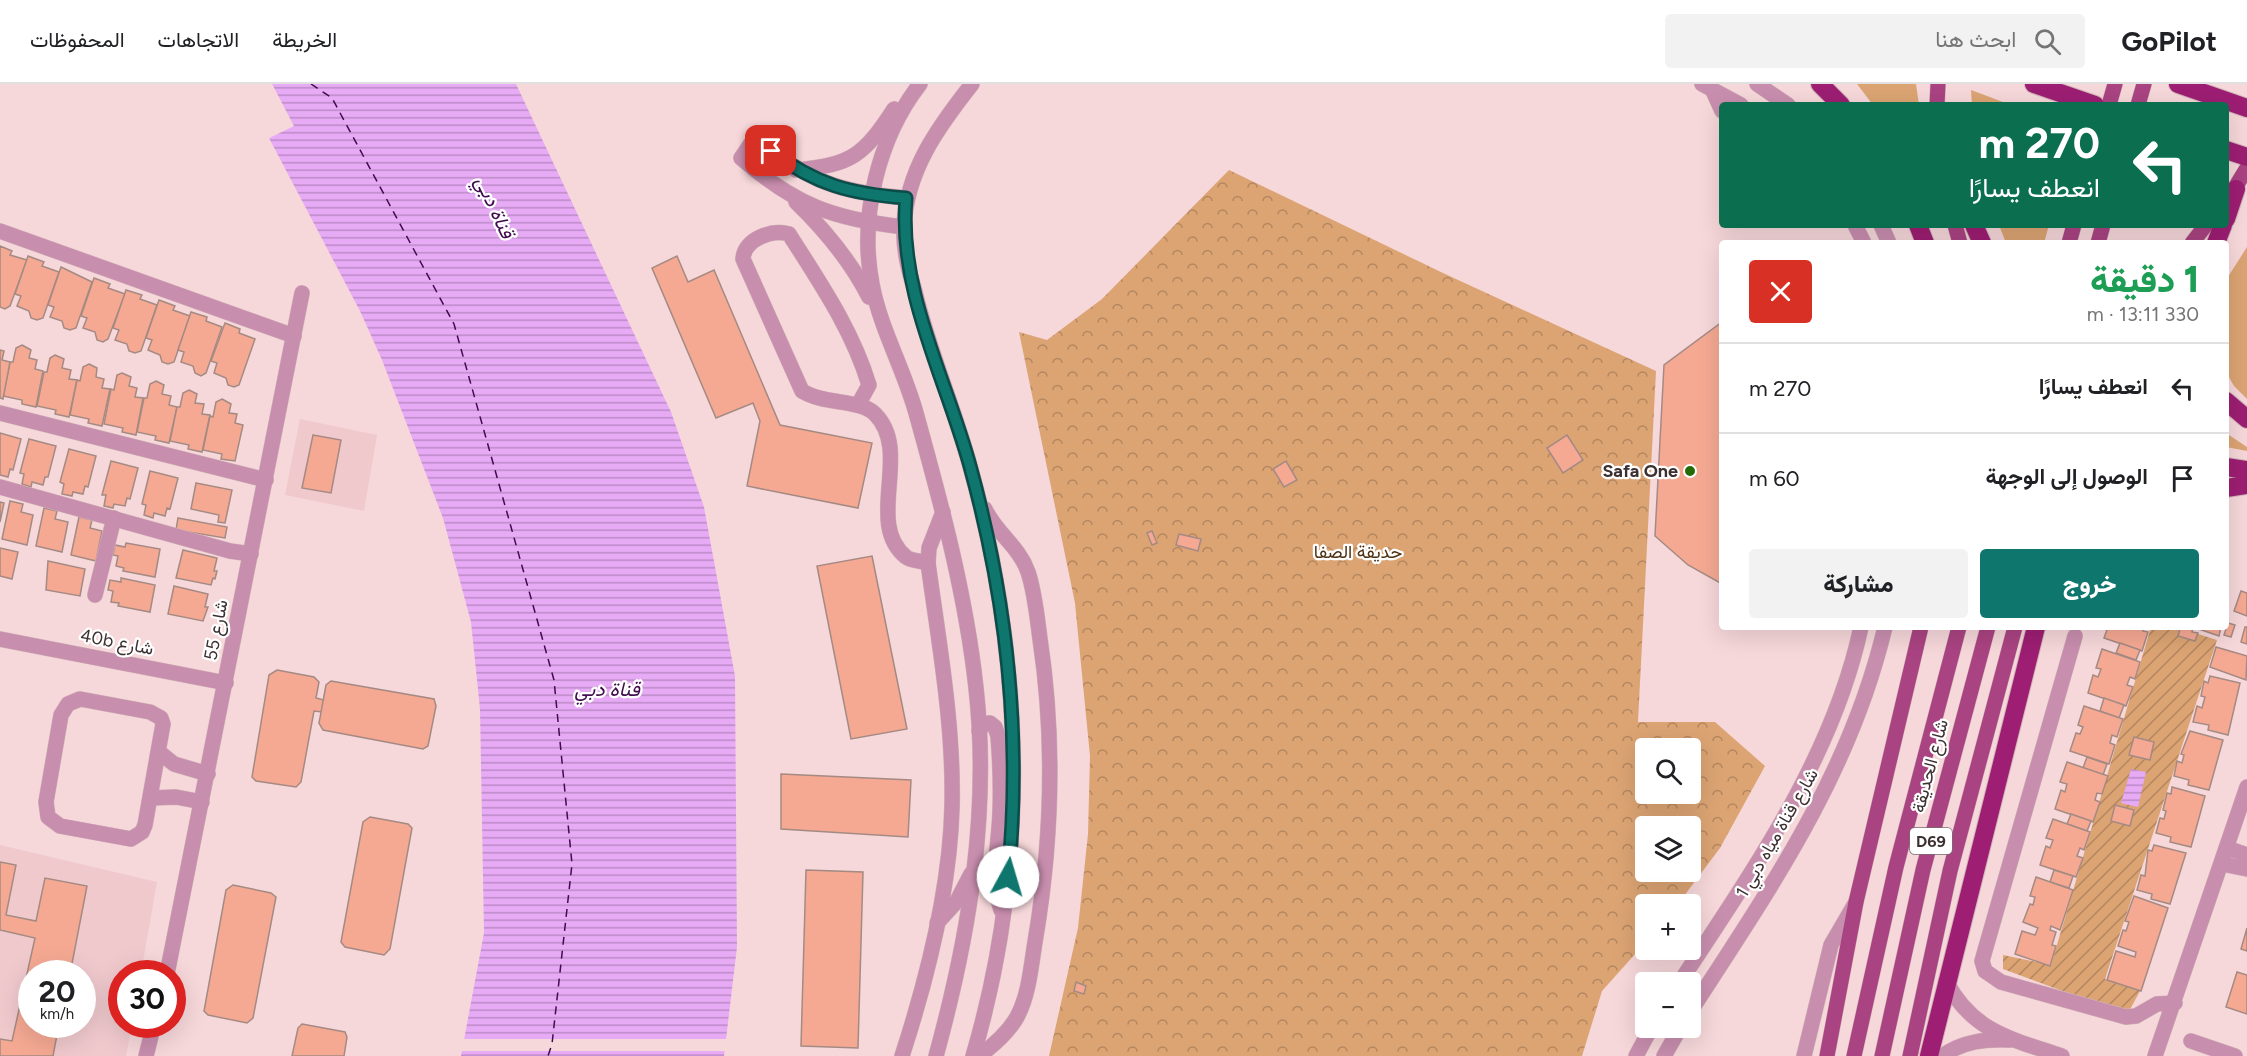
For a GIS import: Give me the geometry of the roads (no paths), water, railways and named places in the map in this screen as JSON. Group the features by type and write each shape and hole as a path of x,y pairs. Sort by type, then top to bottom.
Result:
{"highway":[{"path":"1820,84 1838,102"},
{"path":"2034,84 2086,102"},
{"path":"2178,84 2247,108"},
{"path":"2229,151 2247,158"},
{"path":"2229,404 2247,419"},
{"path":"2229,467 2247,470"},
{"path":"2229,488 2247,485"},
{"path":"1929,1056 2035,630"}],"main road":[{"path":"1937,102 1938,84"},
{"path":"2110,102 2115,84"},
{"path":"2139,102 2144,84"},
{"path":"2231,195 2247,168"},
{"path":"2194,240 2204,228"},
{"path":"1827,1056 1856,902 1920,630"},
{"name":"شارع الحديقة","path":"1854,1056 1896,867 1958,630"},
{"name":"شارع الحديقة","path":"1882,1056 1923,870 1987,630"},
{"path":"1910,1056 1950,871 2014,630"}],"street":[{"path":"972,84 939,125 917,166 906,198 904,227 906,258 919,312 960,431 976,492 998,591 1012,710 1014,818 1003,916 997,954 973,1056"},
{"path":"1757,84 1784,102"},
{"path":"796,170 831,166 856,156 878,134 899,101 919,85"},
{"path":"919,85 895,126 871,195 869,223 872,285 915,410 943,513 969,635 979,731 976,863 969,916 936,1056"},
{"path":"1707,86 1736,102"},
{"path":"1707,86 1719,106"},
{"path":"885,327 857,274 821,225 790,196 741,158 754,139 796,170 827,185 871,195 906,198"},
{"path":"790,196 831,213 869,223 904,227"},
{"path":"0,231 294,336"},
{"path":"858,405 869,385 861,361 841,315 789,234 780,231 749,243 743,252 743,259 802,391 813,398 858,405 874,413 886,430 892,460 888,498 890,529 897,545 907,558 928,563"},
{"name":"شارع 55","path":"170,960 302,293"},
{"path":"0,413 266,480"},
{"path":"0,487 230,551 251,554"},
{"path":"976,492 990,519 1023,558 1029,574 1044,665 1050,737 1050,805 1045,869 1027,986 1018,1016 1009,1029 979,1056"},
{"path":"902,1056 914,1020 948,862 952,781 945,685 928,563 929,548 943,513"},
{"path":"95,595 114,518"},
{"name":"شارع قناة مياه دبي 1","path":"1686,972 1741,888 1796,796 1819,749 1860,630"},
{"name":"شارع قناة مياه دبي 1","path":"1701,995 1816,812 1846,745 1884,630"},
{"path":"2075,636 1982,961 1992,978 2001,982 2126,1017 2136,1016 2157,1004 2175,1003"},
{"name":"40b شارع","path":"0,639 226,683"},
{"path":"74,700 87,700 156,714 163,724 151,798 142,832 131,839 60,826 48,817 45,810 61,715 68,704 74,700"},
{"path":"979,731 984,724 990,723 995,727 998,736 1000,811 995,892 1003,916"},
{"path":"159,752 174,764 208,774"},
{"path":"2155,1056 2247,787"},
{"path":"151,798 167,796 202,802"},
{"path":"2227,849 2247,855"},
{"path":"936,924 957,902 976,863"},
{"path":"2222,864 2247,868"},
{"path":"1804,1056 1831,945 1856,902"},
{"path":"1947,981 1956,1000 1972,1018 2016,1041 2062,1056"},
{"path":"146,1056 150,1038"},
{"path":"1636,1056 1646,1038"},
{"path":"1664,1056 1674,1038"},
{"path":"1942,1056 1965,1044 1980,1040 2016,1041"},
{"path":"2191,1041 2235,1056"}],"water":[{"name":"قناة دبي","path":"272,84 516,84 671,412 704,507 735,676 737,947 724,1056 461,1056 484,933 480,709 471,622 443,518 382,360 360,311 269,138 293,126"},
{"path":"2131,769 2146,772 2138,807 2121,803"}],"place":[{"name":"Safa One","path":"1690,471"}],"park label":[{"name":"حديقة الصفا","path":"1358,552"}]}
